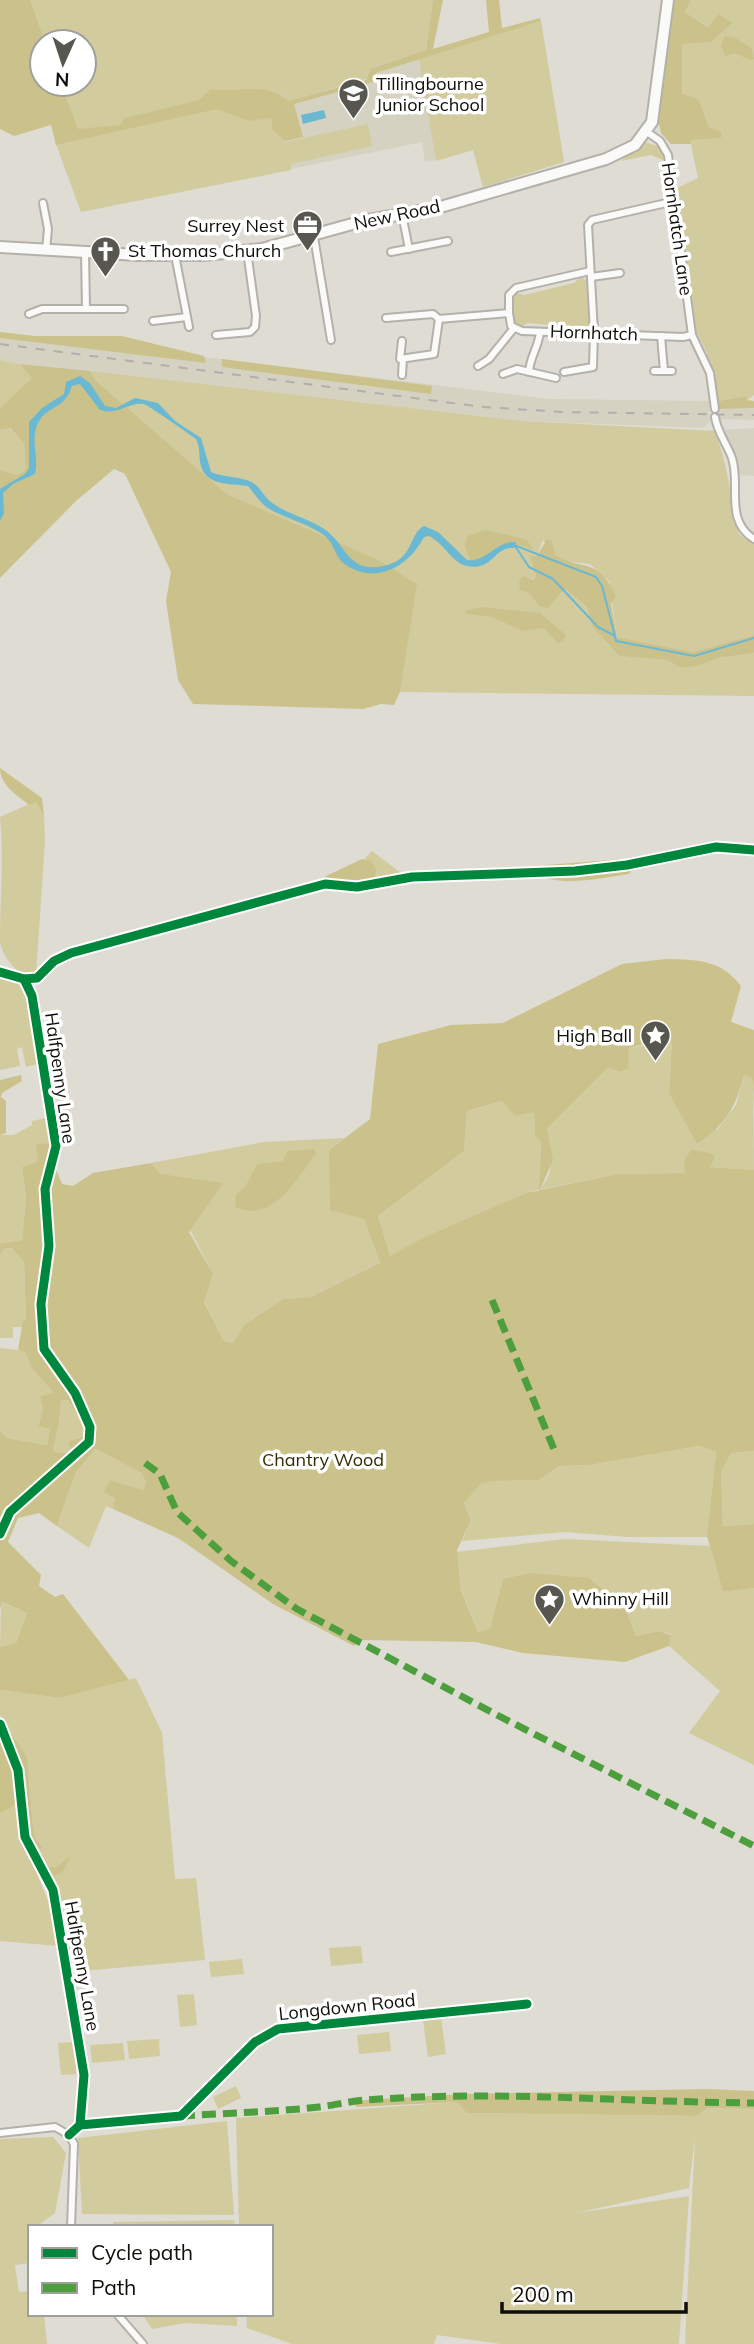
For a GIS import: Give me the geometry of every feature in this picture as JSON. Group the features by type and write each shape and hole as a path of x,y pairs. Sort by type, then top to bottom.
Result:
{"main road":[{"path":"647,132 655,112 668,0"},
{"name":"New Road","path":"0,247 85,253 175,255 247,251 314,237 363,221 485,195 606,159 629,149 647,132"}],"street":[{"name":"Hornhatch Lane","path":"647,132 660,141 668,155 692,335 710,373 715,413 732,458 733,503 739,523 745,533 754,539"},
{"path":"564,372 593,368 594,332 587,231 592,220 675,201"},
{"path":"43,203 48,229 47,250"},
{"path":"402,214 409,249"},
{"path":"314,237 331,340"},
{"path":"391,252 448,241"},
{"path":"216,335 255,333 256,316 247,251"},
{"path":"85,253 86,309"},
{"path":"175,255 189,327"},
{"path":"478,366 489,359 514,328 509,313 509,295 516,288 591,274 620,273"},
{"path":"29,314 42,309 124,309"},
{"path":"386,317 433,314 439,318 509,313"},
{"path":"153,321 187,317"},
{"path":"402,359 434,354 439,318"},
{"name":"Hornhatch","path":"514,328 540,332 692,335"},
{"path":"529,372 530,360 537,352 540,332"},
{"path":"654,371 668,371 661,336"},
{"path":"401,375 402,341"},
{"path":"503,374 517,369 556,378"},
{"name":"Halfpenny Lane","path":"0,972 24,979 32,996 53,1119 56,1146 46,1189 50,1246 41,1304 44,1349 75,1393 90,1427 90,1434 89,1442 71,1460 10,1512 0,1534"},
{"name":"Halfpenny Lane","path":"0,1724 18,1770 25,1837 53,1890 84,2076 80,2125"},
{"name":"Longdown Road","path":"80,2125 181,2116 255,2042 278,2029 527,2004"},
{"path":"69,2135 80,2125"},
{"path":"0,2133 55,2127 69,2135 74,2144 71,2225"},
{"path":"119,2316 143,2344"}],"shaded area":[{"path":"29,0 433,0 426,50 370,69 366,79 288,101 280,94 274,115 286,145 286,142 368,124 372,146 291,164 291,170 81,212 55,141 58,98 98,98 98,28 39,28"},
{"path":"691,0 754,0 754,395 747,400 746,396 718,401 707,353 696,331 675,189 698,178 690,140 720,138 709,127 699,100 682,93 682,44 709,27 685,12"},
{"name":"Tillingbourne Junior School","path":"541,21 564,162 483,187 473,150 425,162 422,142 81,212 55,141 377,81 376,73"},
{"path":"541,21 564,162 483,187 473,150 436,161 419,59"},
{"path":"644,142 658,146 665,161 651,155 621,161"},
{"path":"581,277 588,282 591,328 527,323 522,327 512,321 511,298 516,293 524,295 574,283"},
{"path":"0,332 549,399 709,401 710,422 703,428 523,421 19,364 0,360"},
{"path":"0,360 19,364 33,378 0,408"},
{"path":"90,371 523,421 714,431 723,457 739,534 754,543 754,635 693,652 617,637 609,581 590,564 566,561 554,555 543,540 537,556 531,555 536,576 520,590 530,594 539,606 554,599 565,587 587,607 592,626 619,656 667,660 681,668 698,666 718,658 754,653 754,696 400,692 416,584 379,560 227,494 95,380"},
{"path":"754,408 754,420 719,419 718,409"},
{"path":"9,428 24,444 26,469 17,475 3,470 0,472 0,430"},
{"path":"754,428 754,476 739,475 724,430"},
{"path":"36,801 44,815 45,841 36,975 30,976 24,975 13,966 4,954 0,942 0,817"},
{"path":"372,851 401,873 374,879 377,870 365,858"},
{"path":"0,975 20,980 31,1007 42,1063 26,1067 22,1047 17,1049 20,1066 0,1070"},
{"path":"672,1041 669,1093 717,1130 736,1105 744,1075 753,1079 754,1170 710,1167 685,1173 618,1174 539,1190 549,1175 550,1168 547,1129 608,1068 620,1072 629,1048"},
{"path":"503,1101 534,1112 535,1135 541,1140 539,1190 528,1192 424,1237 390,1257 378,1216 464,1151 467,1111"},
{"path":"50,1117 54,1143 38,1161 22,1167 26,1198 22,1240 0,1243 0,1135 14,1135 32,1125 32,1121"},
{"path":"344,1138 329,1150 364,1219 380,1263 311,1297 283,1299 244,1325 233,1343 224,1341 204,1301 213,1274 161,1174 151,1163 264,1142"},
{"path":"12,1248 24,1262 26,1320 23,1321 23,1327 13,1327 13,1338 0,1338 0,1255 4,1249"},
{"path":"0,1348 25,1351 33,1368 55,1394 40,1396 43,1410 38,1426 50,1429 47,1445 7,1438 0,1430"},
{"path":"68,1400 86,1430 83,1436 76,1438 68,1453 56,1452 53,1449 61,1401"},
{"path":"699,1446 716,1452 707,1537 627,1537 565,1532 462,1541 471,1520 464,1502 479,1484 492,1481 539,1480 559,1466 590,1465"},
{"path":"94,1449 143,1473 146,1482 143,1490 110,1480 115,1498 113,1509 106,1506 89,1548 57,1526 76,1472"},
{"path":"754,1451 754,1524 723,1526 721,1473 731,1453"},
{"path":"565,1539 710,1546 723,1592 754,1588 754,1765 689,1733 720,1691 669,1646 671,1634 659,1631 636,1636 625,1608 503,1579 490,1630 478,1632 461,1590 457,1552"},
{"path":"1,1602 27,1613 16,1643 0,1647"},
{"path":"136,1678 162,1733 175,1879 196,1878 205,1960 71,1972 57,1893 35,1851 43,1848 35,1837 33,1826 27,1757 0,1715 0,1690 60,1698"},
{"path":"18,1799 21,1833 53,1914 58,1946 0,1941 0,1813 16,1805"},
{"path":"361,1946 363,1963 331,1966 329,1948"},
{"path":"242,1959 244,1974 211,1977 209,1962"},
{"path":"194,1994 197,2025 180,2027 177,1995"},
{"path":"441,2018 446,2054 428,2057 423,2020"},
{"path":"389,2032 391,2051 359,2054 357,2035"},
{"path":"159,2039 160,2056 129,2059 127,2041"},
{"path":"75,2042 76,2074 61,2075 58,2043"},
{"path":"123,2043 125,2060 92,2063 90,2045"},
{"path":"236,2086 241,2098 218,2109 213,2097"},
{"path":"457,2102 468,2113 696,2116 706,2108 754,2109 754,2344 685,2344 695,2137 689,2188 576,2213 689,2196 679,2344 501,2344 437,2335 434,2344 292,2344 247,2328 246,2316 273,2316 273,2225 239,2225 236,2118"},
{"path":"227,2121 234,2215 82,2214 78,2138"},
{"path":"53,2137 66,2153 55,2213 39,2225 28,2225 28,2263 15,2265 19,2292 28,2291 28,2316 44,2316 47,2344 0,2344 0,2139"},
{"path":"234,2220 235,2225 113,2225 113,2222"},
{"path":"143,2316 237,2316 237,2326 185,2323 152,2329"}],"green space":[{"path":"0,0 30,0 40,28 28,28 28,98 66,98 78,129 120,125 125,118 199,100 211,89 261,89 288,101 366,80 370,69 426,50 433,0 443,0 433,49 489,32 486,0 499,0 502,28 540,18 541,21 376,73 377,81 294,104 303,137 285,141 272,129 272,118 248,121 217,109 56,145 51,125 14,136 0,129"},
{"path":"672,0 691,0 685,12 708,27 719,14 732,23 711,42 682,44 682,93 699,100 709,127 721,132 721,138 691,140 691,144 671,144 661,133 658,119"},
{"path":"725,36 736,38 751,48 754,59 749,60 735,53 725,56 721,45"},
{"path":"0,332 34,336 122,336 204,356 206,363 0,338"},
{"path":"222,359 432,386 431,394 222,367"},
{"path":"19,364 90,371 95,380 227,494 379,560 417,584 400,692 394,705 381,704 363,709 193,704 178,680 166,601 171,572 125,474 114,469 76,501 0,578 0,472 2,470 17,475 26,469 24,444 10,428 0,430 0,408 32,378"},
{"path":"746,396 747,400 754,401 754,408 718,409 718,401"},
{"path":"485,530 526,539 534,550 519,545 501,545 486,557 470,561 465,546 467,536"},
{"path":"547,539 552,541 555,555 596,570 609,583 616,596 611,604 617,637 693,652 754,635 754,653 718,658 698,666 681,668 667,660 619,656 592,626 587,607 565,588 548,608 539,606 530,594 520,590 519,582 523,576 533,580 536,576 530,555 537,556"},
{"path":"481,607 540,613 566,635 563,641 558,643 544,628 523,631 492,617 464,611"},
{"path":"0,768 42,798 44,815 36,802 29,805 10,789 3,780"},
{"path":"362,859 370,860 377,870 374,879 346,881 324,877"},
{"path":"623,859 636,865 629,874 571,881 537,875 546,865"},
{"name":"Chantry Wood","path":"666,959 698,961 716,966 733,977 741,986 731,1022 754,1030 754,1112 753,1079 744,1075 728,1115 697,1144 669,1093 672,1041 657,1052 645,1044 629,1048 628,1068 620,1072 608,1068 547,1129 553,1160 540,1190 618,1174 685,1173 684,1161 691,1150 711,1153 715,1157 710,1167 754,1170 754,1451 731,1453 721,1473 723,1526 754,1524 754,1588 723,1592 707,1536 716,1452 699,1446 590,1465 559,1466 539,1480 493,1481 480,1484 464,1503 471,1520 457,1550 461,1591 478,1632 490,1629 503,1579 531,1573 589,1578 625,1608 636,1636 659,1631 671,1635 669,1646 625,1662 523,1653 476,1642 360,1640 354,1646 273,1604 178,1538 113,1509 115,1498 104,1492 110,1480 143,1490 146,1482 142,1473 95,1449 76,1472 57,1526 39,1513 18,1518 8,1542 41,1575 39,1586 55,1597 63,1594 129,1680 60,1698 0,1690 0,1647 16,1643 27,1613 2,1602 0,1609 0,1430 7,1438 47,1445 50,1429 38,1426 43,1410 40,1396 54,1393 32,1368 25,1352 18,1350 23,1321 26,1320 24,1262 12,1248 4,1249 0,1255 0,1243 22,1240 26,1198 22,1167 38,1161 36,1144 54,1143 49,1166 55,1167 62,1184 73,1186 93,1173 151,1163 161,1174 223,1183 189,1232 213,1274 204,1302 224,1341 233,1343 244,1325 283,1299 311,1297 380,1263 364,1219 330,1210 329,1150 370,1119 378,1044 451,1025 503,1023 622,964","holes":["502,1101 515,1116 534,1112 535,1135 541,1141 539,1191 528,1192 424,1237 390,1256 378,1216 464,1151 467,1111","68,1400 86,1430 83,1436 68,1442 71,1449 68,1453 56,1452 53,1449 61,1401"]},
{"path":"21,1075 22,1081 2,1093 1,1097 6,1101 6,1133 0,1135 0,1080"},
{"path":"314,1149 316,1154 292,1186 272,1204 249,1211 235,1207 236,1195 245,1187 257,1164 283,1161 287,1151"},
{"path":"4,1722 27,1757 33,1826 35,1837 43,1848 35,1851 28,1836 22,1775"},
{"path":"0,1729 18,1776 19,1796 16,1805 0,1813"},
{"path":"42,1854 49,1867 56,1868 70,1856 63,1872 50,1878 38,1856"},
{"path":"708,2089 754,2091 754,2109 707,2108 696,2116 467,2113 457,2102 357,2107 351,2101 462,2094"}],"water":[{"path":"324,110 326,118 303,124 301,115"},
{"path":"80,376 90,383 105,406 116,408 135,398 158,403 175,421 201,438 211,472 253,483 277,506 332,535 349,556 362,566 394,563 406,552 415,535 424,526 438,532 467,560 480,558 502,545 516,542 514,548 503,550 485,564 471,567 457,562 429,536 424,537 410,557 390,570 367,573 355,570 340,560 325,536 267,508 248,486 219,482 207,476 202,470 196,439 160,414 144,404 112,411 100,410 80,384 72,386 65,400 46,413 38,423 35,435 35,474 13,484 3,493 4,514 0,521 0,489 25,474 29,468 29,422 42,408 64,394 66,382"}],"waterway":[{"path":"514,545 596,577 602,586 615,636"},
{"path":"515,546 529,567 553,579 598,627 615,636 616,641 694,656 754,638"}],"railway":[{"path":"0,344 483,407 563,412 754,415"}],"marked path":[{"path":"492,1300 556,1454"},
{"path":"145,1463 160,1474 177,1512 231,1561 297,1609 754,1846"},
{"path":"181,2116 302,2109 366,2100 414,2097 560,2097 754,2103"}],"cycle path":[{"path":"24,979 37,978 54,961 71,953 325,884 357,887 412,877 575,871 627,865 716,847 754,850"},
{"path":"0,972 24,979 32,996 56,1146 45,1189 49,1246 41,1304 44,1349 75,1393 90,1427 89,1442 10,1512 0,1534"},
{"path":"0,1724 18,1770 25,1837 53,1890 84,2075 80,2125 69,2135"},
{"path":"80,2125 181,2116 255,2042 278,2029 527,2004"}],"place":[{"name":"Tillingbourne Junior School","path":"353,121"},
{"name":"Surrey Nest","path":"307,253"},
{"name":"St Thomas Church","path":"105,278"},
{"name":"High Ball","path":"655,1063"},
{"name":"Whinny Hill","path":"549,1626"}]}
